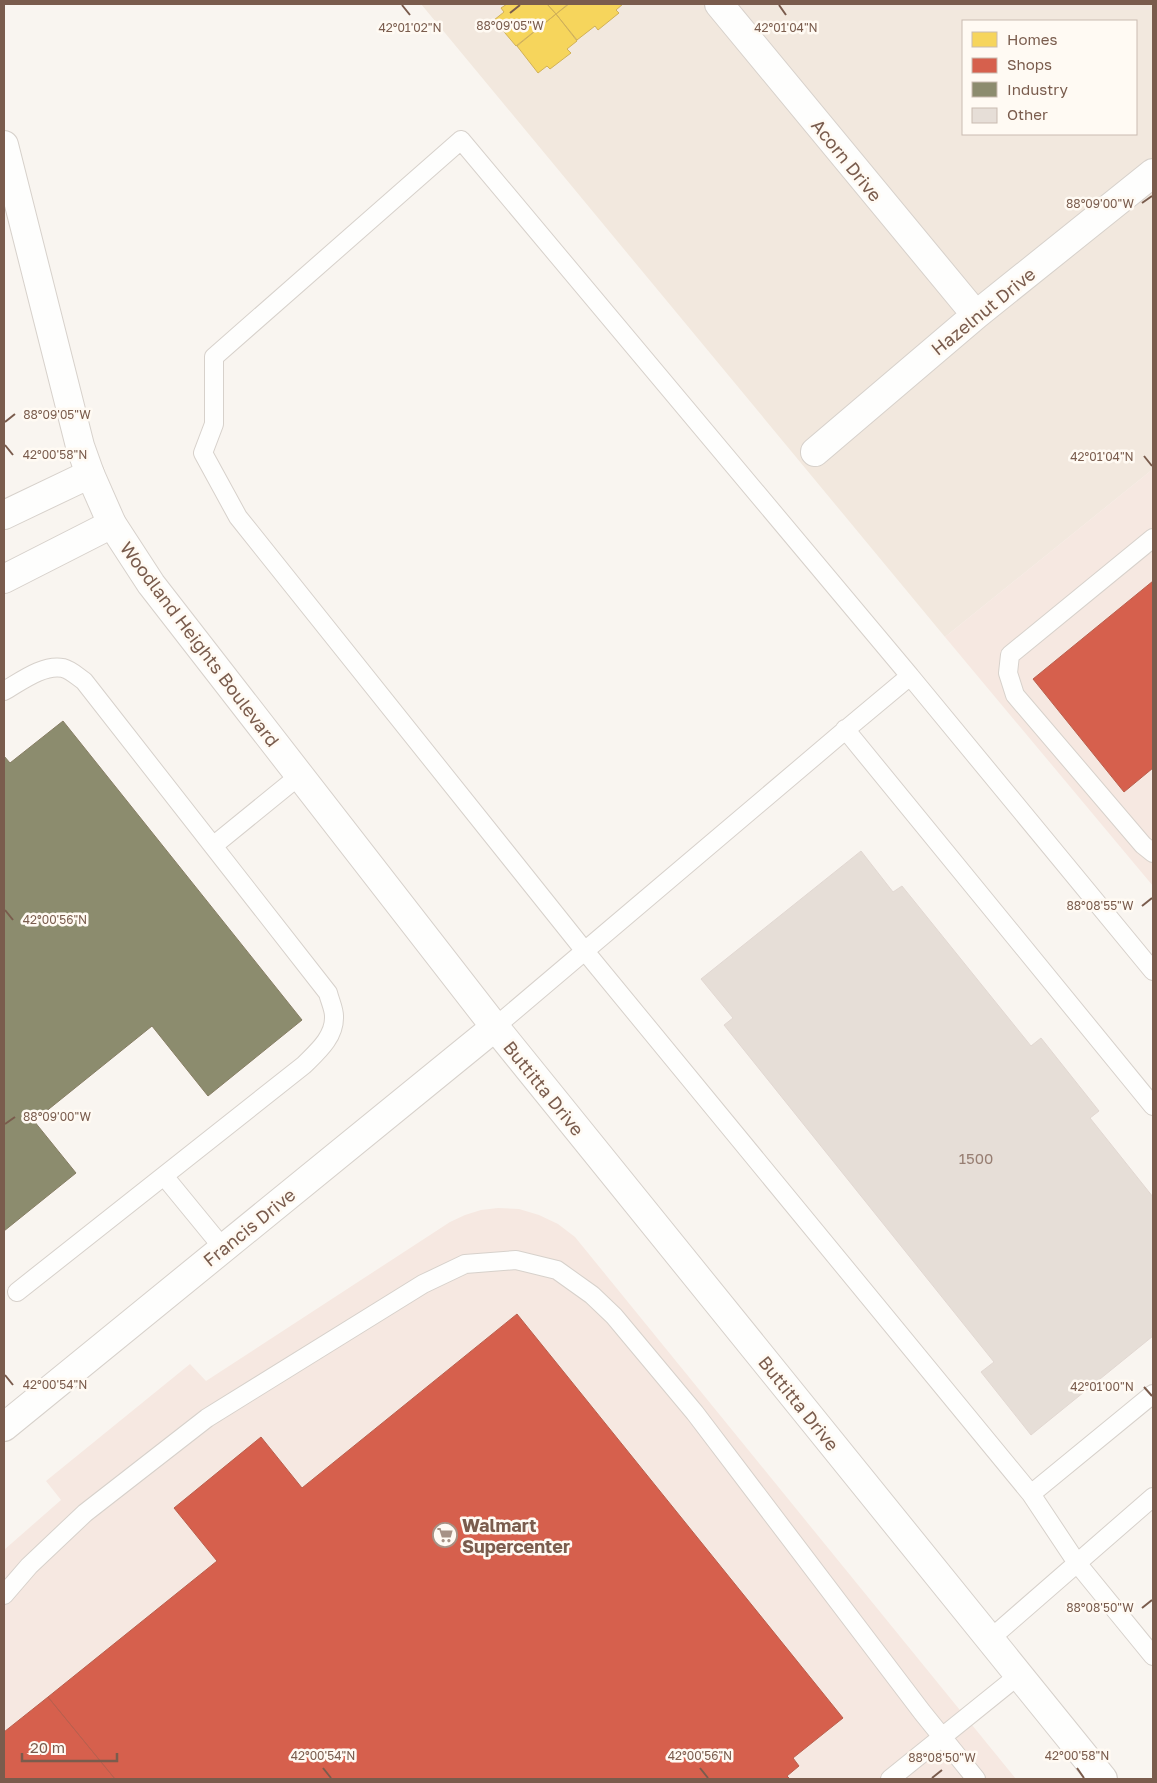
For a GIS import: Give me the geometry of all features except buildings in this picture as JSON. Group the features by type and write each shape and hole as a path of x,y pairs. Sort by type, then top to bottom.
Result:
{"street":[{"name":"Acorn Drive","path":"719,4 976,315"},
{"name":"Woodland Heights Boulevard","path":"4,145 80,446 112,524 151,584 495,1027"},
{"name":"Hazelnut Drive","path":"815,452 976,315 1153,172"},
{"path":"4,515 90,474"},
{"path":"4,579 112,524"},
{"name":"Francis Drive","path":"4,1427 495,1027"},
{"name":"Buttitta Drive","path":"495,1027 1103,1779"}],"lane":[{"path":"1153,972 910,676 461,140 214,357 214,424 203,453 238,517 584,950 1031,1494 1077,1563 1153,1656"},
{"path":"1150,845 1015,695 1008,673 1010,655 1153,538"},
{"path":"4,691 37,673 52,668 64,668 84,681 328,994 334,1017 331,1031 324,1045 304,1065 17,1292"},
{"path":"495,1027 910,676"},
{"path":"845,730 1153,1106"},
{"path":"213,846 299,776"},
{"path":"164,1176 223,1248"},
{"path":"4,1595 29,1566 84,1513 207,1418 423,1284 466,1264 516,1260 556,1270 592,1295 614,1316 695,1413 976,1779"},
{"path":"1031,1494 1153,1394"},
{"path":"990,1638 1153,1497"},
{"path":"890,1779 1019,1675"}],"shaded area":[{"path":"421,4 1153,4 1153,469 945,637"},
{"path":"1153,469 1153,886 945,637"},
{"path":"498,1208 519,1209 539,1215 558,1224 575,1237 1016,1779 4,1779 4,1550 61,1500 46,1481 190,1364 206,1381 450,1222 481,1210"}],"place":[{"name":"Walmart Supercenter","path":"445,1535"}]}
